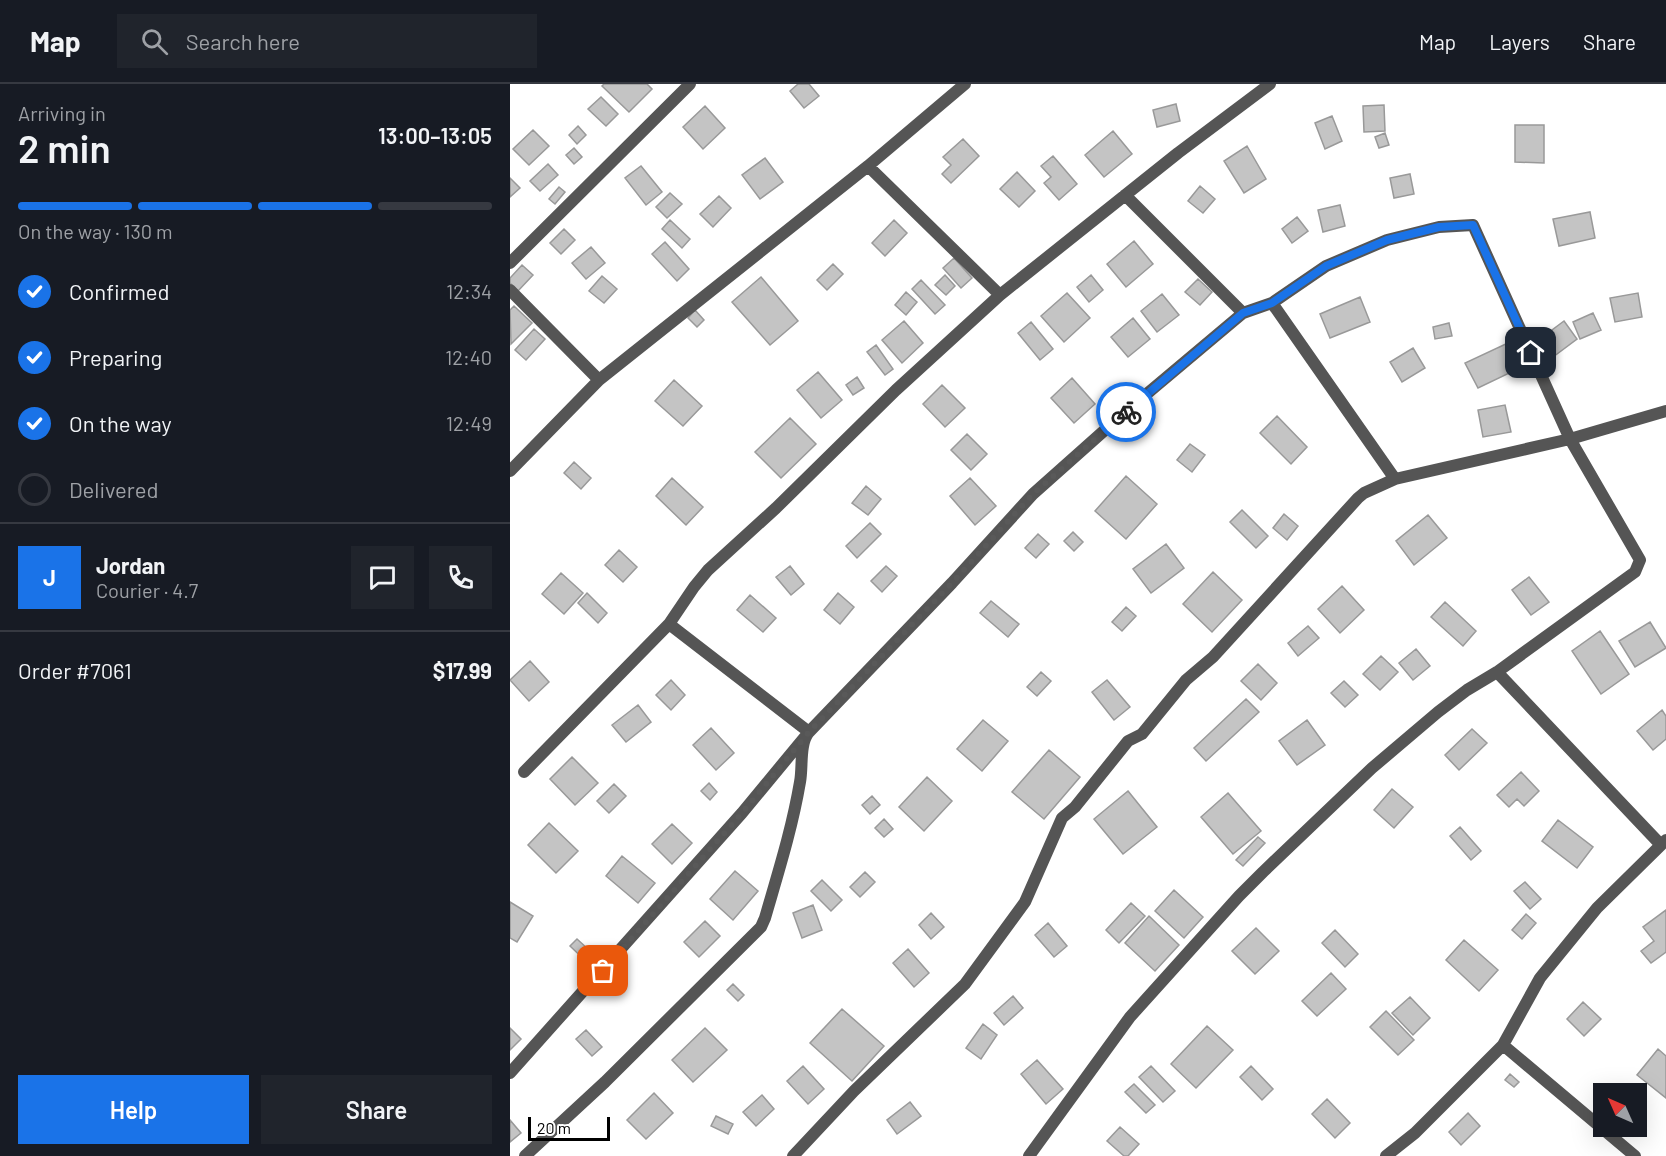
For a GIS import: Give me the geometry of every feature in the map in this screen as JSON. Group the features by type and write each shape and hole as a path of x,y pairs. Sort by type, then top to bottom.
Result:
{"street":[{"path":"510,263 690,84"},
{"path":"510,471 599,380 868,166 965,84"},
{"path":"524,772 669,624 694,586 708,570 776,508 896,390 1000,295 1125,195 1270,84"},
{"path":"868,166 1000,295"},
{"path":"1125,195 1243,313"},
{"path":"510,1073 742,813 807,735 1033,494 1124,413 1243,313 1272,303 1326,266 1387,240 1439,227 1473,225 1570,439 1640,560 1635,572 1497,672 1445,706 1380,761 1239,896 1130,1017 1029,1156"},
{"path":"510,290 599,380"},
{"path":"1272,303 1395,479"},
{"path":"793,1156 854,1091 965,984 1025,902 1062,818 1075,807 1128,741 1142,734 1186,680 1213,657 1358,498 1395,479 1570,439 1666,411"},
{"path":"669,624 807,735"},
{"path":"1386,1156 1415,1133 1503,1045 1540,978 1598,908 1663,843 1497,672"},
{"path":"525,1156 605,1082 764,922 793,825 807,735"},
{"path":"1503,1045 1635,1156"}],"building":[{"path":"604,84 647,84 652,89 629,112 602,86"},
{"path":"798,84 809,84 819,96 804,108 790,91"},
{"path":"601,97 618,114 606,126 588,109"},
{"path":"1176,104 1180,121 1157,127 1153,110"},
{"path":"1384,105 1385,131 1364,132 1363,106"},
{"path":"705,106 725,128 703,149 683,127"},
{"path":"1332,116 1342,141 1325,149 1315,123"},
{"path":"1515,125 1544,125 1544,163 1515,162"},
{"path":"578,126 586,135 577,144 569,135"},
{"path":"533,130 549,146 529,165 513,149"},
{"path":"1113,131 1132,154 1104,177 1085,155"},
{"path":"1385,133 1389,145 1379,148 1375,137"},
{"path":"963,139 979,156 951,183 942,174 951,165 943,157"},
{"path":"1247,146 1266,179 1244,193 1224,161"},
{"path":"574,148 582,157 574,164 566,155"},
{"path":"1053,156 1077,184 1059,200 1044,183 1051,177 1041,166"},
{"path":"765,158 783,182 760,199 742,175"},
{"path":"548,164 558,175 540,191 530,181"},
{"path":"641,166 662,192 646,205 625,178"},
{"path":"1017,172 1035,191 1019,207 1000,189"},
{"path":"1410,174 1414,194 1394,198 1390,178"},
{"path":"510,178 520,188 510,197"},
{"path":"1200,186 1215,199 1203,213 1188,201"},
{"path":"559,187 565,192 555,204 549,199"},
{"path":"670,193 682,204 667,218 656,207"},
{"path":"719,196 731,208 713,227 700,214"},
{"path":"1340,205 1345,226 1323,232 1318,210"},
{"path":"1590,212 1595,238 1559,246 1553,219"},
{"path":"1297,217 1308,231 1292,243 1282,229"},
{"path":"670,220 690,239 682,248 662,229"},
{"path":"894,220 907,233 885,256 872,243"},
{"path":"564,229 575,240 561,254 550,243"},
{"path":"1134,241 1153,264 1126,287 1107,264"},
{"path":"665,242 689,269 677,281 652,254"},
{"path":"591,247 605,263 586,279 572,263"},
{"path":"954,258 972,278 961,288 943,268"},
{"path":"833,264 843,274 827,290 817,280"},
{"path":"522,265 533,275 518,291 510,283 510,278"},
{"path":"945,275 955,286 946,295 935,285"},
{"path":"1091,275 1103,290 1089,302 1077,287"},
{"path":"602,276 617,289 604,303 589,291"},
{"path":"761,277 798,321 770,345 732,302"},
{"path":"1198,279 1212,292 1200,305 1185,292"},
{"path":"921,280 945,305 935,314 912,289"},
{"path":"906,292 917,302 906,315 895,305"},
{"path":"1067,293 1090,318 1064,342 1041,316"},
{"path":"1638,293 1642,317 1615,322 1610,298"},
{"path":"1162,294 1179,315 1157,332 1141,311"},
{"path":"1360,297 1370,322 1330,338 1320,314"},
{"path":"514,306 532,323 511,344 510,310"},
{"path":"695,310 704,320 697,327 688,318"},
{"path":"1593,313 1601,330 1580,339 1573,322"},
{"path":"1133,318 1150,339 1128,357 1111,337"},
{"path":"904,321 923,343 902,363 882,340"},
{"path":"1564,321 1577,339 1553,357 1540,339"},
{"path":"1031,322 1053,349 1040,360 1018,333"},
{"path":"1449,323 1452,336 1435,339 1433,327"},
{"path":"534,329 545,339 526,360 515,350"},
{"path":"1510,342 1522,367 1478,388 1465,363"},
{"path":"876,345 893,369 885,375 867,352"},
{"path":"1413,348 1425,368 1402,382 1390,362"},
{"path":"818,372 842,400 821,418 797,390"},
{"path":"857,377 864,388 853,395 846,385"},
{"path":"1072,378 1095,404 1074,423 1051,398"},
{"path":"674,380 702,406 683,426 655,401"},
{"path":"942,385 965,408 945,427 923,404"},
{"path":"1505,405 1511,432 1483,437 1478,410"},
{"path":"1277,416 1307,447 1291,464 1260,433"},
{"path":"790,418 816,444 781,478 755,452"},
{"path":"967,434 987,454 971,470 951,450"},
{"path":"1190,444 1205,455 1192,472 1177,460"},
{"path":"574,462 591,478 581,489 564,473"},
{"path":"1126,476 1157,504 1126,539 1095,511"},
{"path":"672,478 703,507 686,525 656,496"},
{"path":"970,478 996,506 975,525 950,496"},
{"path":"866,486 881,499 868,515 852,503"},
{"path":"1242,510 1268,536 1256,548 1230,522"},
{"path":"1284,514 1298,526 1287,540 1273,528"},
{"path":"1428,515 1447,538 1414,565 1396,541"},
{"path":"870,523 881,534 857,558 846,546"},
{"path":"1073,532 1083,542 1074,551 1064,541"},
{"path":"1038,534 1049,544 1036,558 1025,548"},
{"path":"1166,544 1184,568 1151,593 1133,569"},
{"path":"619,550 637,567 623,582 605,565"},
{"path":"790,566 804,584 791,595 776,577"},
{"path":"886,566 897,576 882,592 871,581"},
{"path":"1213,572 1242,600 1212,632 1183,604"},
{"path":"561,573 583,593 564,614 542,594"},
{"path":"1529,577 1549,602 1531,615 1512,590"},
{"path":"1342,586 1364,610 1340,633 1318,609"},
{"path":"587,593 607,613 598,623 578,603"},
{"path":"838,593 854,607 840,624 824,610"},
{"path":"750,595 776,618 763,632 737,610"},
{"path":"991,601 1019,624 1008,637 980,613"},
{"path":"1445,602 1476,631 1463,646 1431,617"},
{"path":"1126,607 1136,616 1122,631 1112,622"},
{"path":"1650,622 1666,648 1635,667 1619,641"},
{"path":"1308,626 1319,638 1298,656 1288,643"},
{"path":"1600,631 1629,674 1601,694 1572,651"},
{"path":"1416,649 1430,666 1413,680 1399,663"},
{"path":"1381,656 1398,672 1380,690 1363,674"},
{"path":"530,661 549,682 529,701 510,680"},
{"path":"1258,664 1277,683 1261,700 1241,681"},
{"path":"1041,672 1051,681 1037,696 1027,687"},
{"path":"671,680 685,695 671,710 656,695"},
{"path":"1107,680 1130,707 1114,720 1092,692"},
{"path":"1344,681 1358,695 1345,707 1331,693"},
{"path":"1246,699 1259,712 1206,761 1194,748"},
{"path":"638,705 651,722 626,742 612,725"},
{"path":"1662,710 1666,716 1666,739 1653,750 1637,731"},
{"path":"983,720 1008,741 982,771 957,749"},
{"path":"1307,720 1325,745 1297,765 1279,741"},
{"path":"711,728 734,753 716,770 693,745"},
{"path":"1472,729 1487,743 1459,770 1445,755"},
{"path":"1049,750 1080,777 1044,819 1012,792"},
{"path":"572,757 598,783 575,805 550,779"},
{"path":"1521,772 1539,791 1524,806 1517,799 1509,807 1497,795"},
{"path":"927,777 952,801 924,831 899,807"},
{"path":"709,783 717,792 710,800 701,791"},
{"path":"614,784 626,796 609,813 597,801"},
{"path":"1392,789 1413,807 1394,828 1374,810"},
{"path":"1128,791 1157,827 1123,854 1094,819"},
{"path":"1228,793 1261,831 1233,854 1201,817"},
{"path":"872,796 880,805 870,814 862,805"},
{"path":"884,819 893,829 884,837 875,828"},
{"path":"1558,820 1593,847 1577,868 1542,841"},
{"path":"549,823 578,851 556,873 528,845"},
{"path":"672,824 692,843 672,864 652,844"},
{"path":"1460,827 1481,851 1471,860 1450,836"},
{"path":"1258,837 1265,843 1243,866 1236,860"},
{"path":"622,856 655,883 638,903 606,876"},
{"path":"735,871 758,891 733,920 710,899"},
{"path":"865,872 875,882 860,897 850,887"},
{"path":"822,880 842,900 831,911 811,891"},
{"path":"1525,882 1541,899 1530,909 1514,891"},
{"path":"1174,890 1203,917 1184,938 1155,911"},
{"path":"510,902 533,916 517,942 510,938"},
{"path":"1131,903 1145,916 1119,943 1106,930"},
{"path":"813,905 822,930 802,938 793,913"},
{"path":"1666,910 1666,952 1651,963 1641,951 1654,941 1643,927"},
{"path":"931,913 944,927 931,939 919,925"},
{"path":"1526,914 1536,923 1522,939 1512,930"},
{"path":"1149,916 1179,945 1155,971 1125,943"},
{"path":"705,921 720,936 699,957 684,942"},
{"path":"1048,923 1067,946 1054,957 1035,935"},
{"path":"1256,928 1279,951 1255,974 1232,951"},
{"path":"1335,930 1358,954 1345,967 1322,943"},
{"path":"577,939 600,960 593,968 570,946"},
{"path":"1464,940 1498,970 1479,991 1446,960"},
{"path":"908,949 929,973 914,987 893,963"},
{"path":"1331,973 1346,989 1317,1016 1302,1001"},
{"path":"733,984 744,995 738,1001 727,990"},
{"path":"1013,996 1023,1008 1004,1025 994,1013"},
{"path":"1410,997 1430,1018 1413,1035 1392,1013"},
{"path":"1583,1002 1601,1019 1584,1036 1567,1019"},
{"path":"842,1009 884,1046 852,1081 810,1043"},
{"path":"1386,1011 1414,1040 1398,1055 1370,1027"},
{"path":"983,1024 997,1035 981,1059 966,1048"},
{"path":"1207,1026 1233,1050 1196,1088 1171,1064"},
{"path":"510,1028 521,1039 510,1050"},
{"path":"705,1028 727,1050 693,1082 672,1060"},
{"path":"586,1030 602,1047 592,1056 576,1039"},
{"path":"1658,1049 1666,1056 1666,1098 1637,1075"},
{"path":"1037,1060 1063,1089 1046,1104 1021,1074"},
{"path":"803,1066 824,1089 808,1104 787,1081"},
{"path":"1151,1066 1175,1091 1163,1102 1139,1077"},
{"path":"1251,1066 1273,1089 1262,1100 1240,1077"},
{"path":"1510,1074 1519,1082 1514,1087 1505,1080"},
{"path":"1134,1084 1155,1105 1146,1113 1125,1092"},
{"path":"654,1093 673,1113 646,1139 627,1120"},
{"path":"762,1095 774,1109 756,1126 743,1112"},
{"path":"1327,1099 1350,1123 1335,1138 1312,1114"},
{"path":"910,1102 921,1116 897,1134 887,1120"},
{"path":"1468,1113 1480,1126 1461,1145 1449,1132"},
{"path":"716,1116 733,1124 728,1134 711,1126"},
{"path":"510,1120 521,1133 510,1142"},
{"path":"1120,1127 1139,1144 1128,1156 1124,1156 1107,1141"}],"way so far":[{"path":"603,971 742,813 809,732 952,583 1033,494 1126,412"}],"route":[{"path":"1126,412 1243,313 1272,303 1326,266 1387,240 1439,227 1473,225 1531,353"}]}
